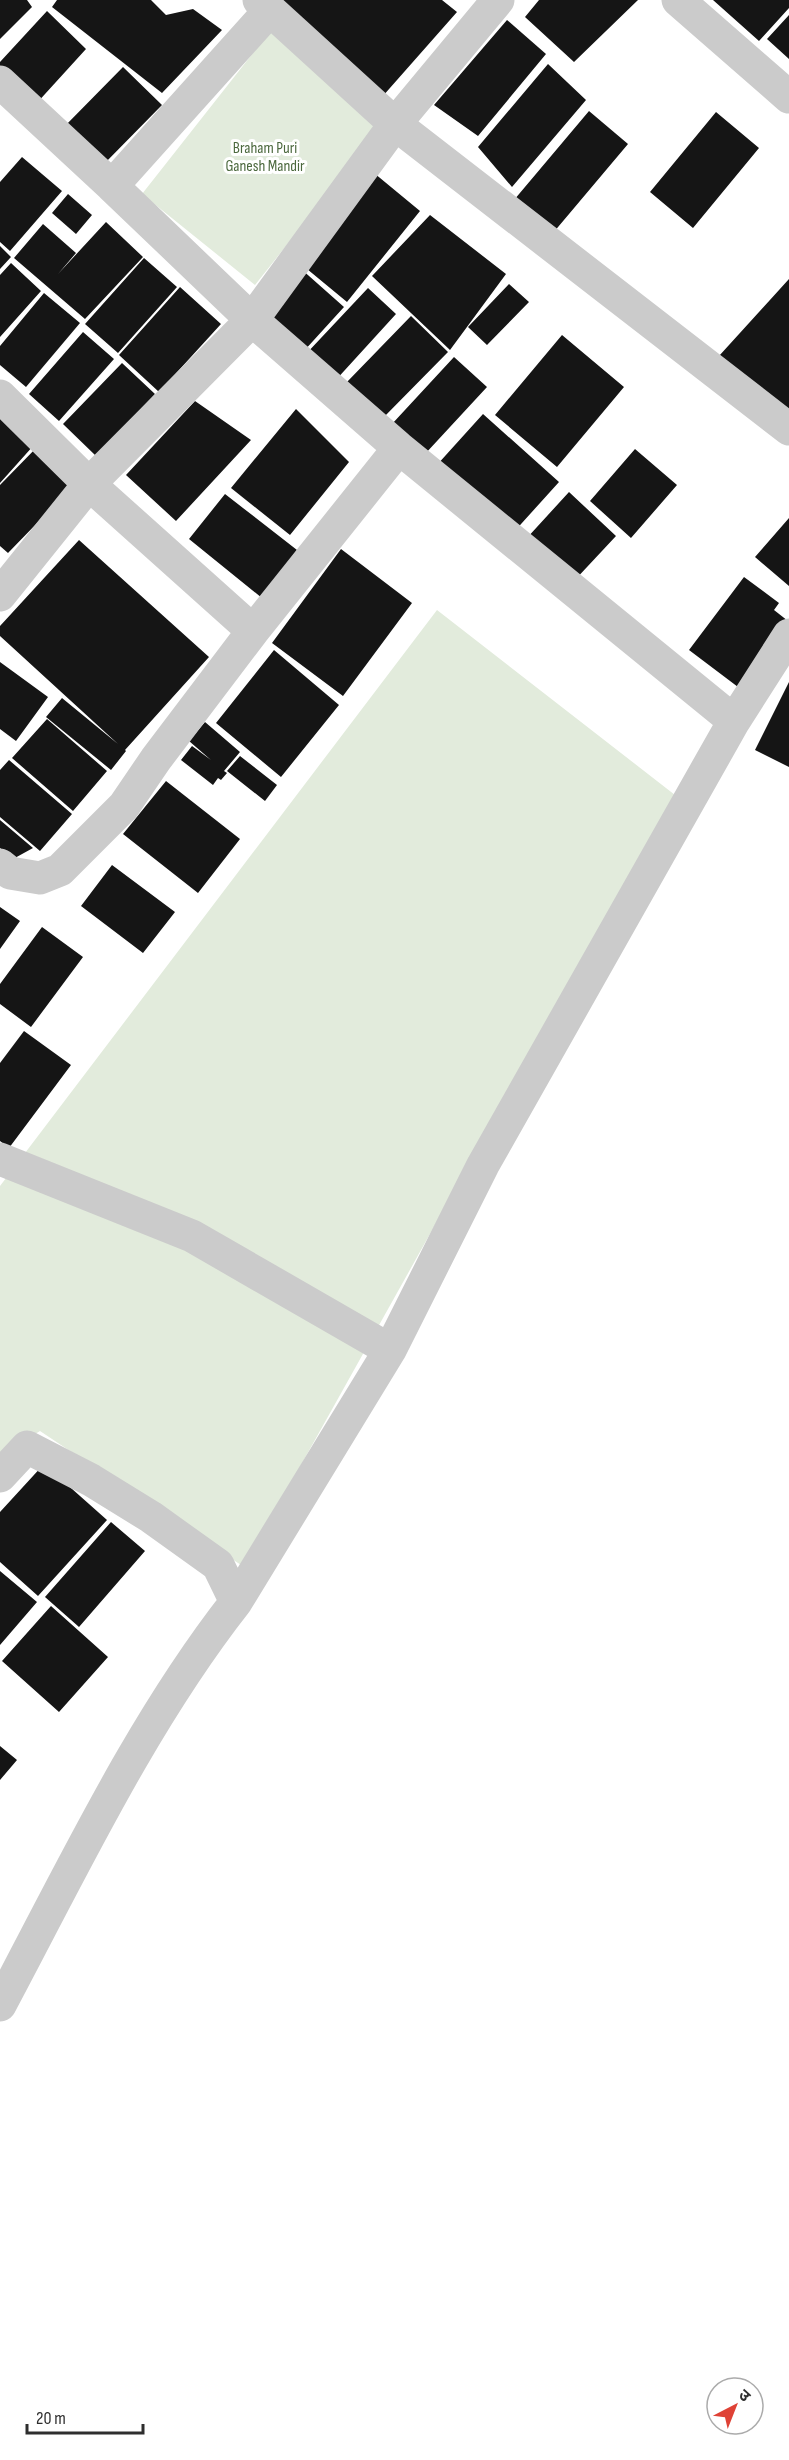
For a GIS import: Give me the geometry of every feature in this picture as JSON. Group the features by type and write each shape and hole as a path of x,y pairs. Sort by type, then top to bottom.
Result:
{"street":[{"path":"0,595 89,484 252,320 395,124 498,0"},
{"path":"678,0 789,97"},
{"path":"112,186 264,5 395,124 789,429"},
{"path":"0,82 252,320 399,448 734,721"},
{"path":"0,396 89,484 253,631"},
{"path":"0,865 10,873 40,878 60,870 124,806 156,759 253,631 399,448"},
{"path":"0,2005 120,1781 209,1637 236,1602 390,1350 483,1165 734,721 789,635"},
{"path":"0,1159 192,1236 390,1350"},
{"path":"0,1476 27,1447 91,1480 151,1517 218,1565 236,1602"}],"green space":[{"name":"Braham Puri Ganesh Mandir","path":"272,29 385,121 255,285 142,194"},
{"path":"437,610 675,795 244,1567 40,1431 0,1456 0,1186"}],"building":[{"path":"0,0 27,0 32,7 0,39"},
{"path":"57,0 151,0 166,15 193,9 222,30 162,93 52,7"},
{"path":"268,0 442,0 457,12 382,97"},
{"path":"539,0 638,0 574,62 525,17"},
{"path":"713,0 789,0 789,8 759,41"},
{"path":"47,11 86,49 35,105 0,69 0,62"},
{"path":"789,15 789,59 767,39"},
{"path":"507,20 546,54 478,136 434,105"},
{"path":"548,64 586,100 512,187 478,147"},
{"path":"123,67 162,105 103,165 62,129"},
{"path":"589,111 628,144 553,233 514,200"},
{"path":"716,112 759,148 693,228 650,192"},
{"path":"22,157 62,191 10,251 0,242 0,182"},
{"path":"374,173 420,211 347,302 301,264"},
{"path":"68,194 92,215 76,234 52,213"},
{"path":"430,215 506,274 450,350 372,276"},
{"path":"106,222 143,257 85,319 14,258 43,224 76,253 58,274"},
{"path":"0,246 11,257 0,269"},
{"path":"144,258 177,287 118,353 85,324"},
{"path":"11,263 41,291 0,337 0,275"},
{"path":"300,268 344,307 303,352 260,314"},
{"path":"789,279 789,421 719,356"},
{"path":"509,284 529,302 487,345 468,327"},
{"path":"180,287 221,324 159,392 119,355"},
{"path":"368,288 396,314 334,382 305,355"},
{"path":"44,293 80,323 26,387 0,365 0,346"},
{"path":"411,316 448,352 382,419 346,383"},
{"path":"83,332 114,359 59,421 29,394"},
{"path":"562,335 624,387 557,467 495,415"},
{"path":"454,357 487,387 425,454 392,424"},
{"path":"122,363 155,394 96,456 63,424"},
{"path":"195,401 251,440 176,521 126,475"},
{"path":"296,409 349,462 290,535 231,488"},
{"path":"0,414 34,445 0,483"},
{"path":"483,414 559,482 512,534 436,466"},
{"path":"39,445 76,483 8,553 0,546 0,485"},
{"path":"635,449 677,485 631,538 590,501"},
{"path":"569,492 616,536 573,582 526,539"},
{"path":"225,494 297,550 262,598 189,539"},
{"path":"789,518 789,586 755,557"},
{"path":"79,540 209,657 125,750 111,770 46,717 62,698 118,744 0,636 0,626"},
{"path":"341,549 412,603 343,696 272,643"},
{"path":"744,577 779,603 774,610 788,621 738,687 689,650"},
{"path":"274,650 339,705 281,777 216,723"},
{"path":"0,662 48,697 16,741 0,729"},
{"path":"789,682 789,767 755,750"},
{"path":"47,719 107,771 73,811 12,758"},
{"path":"205,722 240,752 224,771 227,773 221,780 218,778 213,785 181,760 192,746 211,760 189,741"},
{"path":"240,756 277,785 265,801 227,771"},
{"path":"9,760 72,814 40,851 0,817 0,770"},
{"path":"166,781 240,839 198,893 123,834"},
{"path":"0,820 33,848 13,859 0,848"},
{"path":"112,865 175,912 143,953 81,906"},
{"path":"0,907 20,921 0,949"},
{"path":"42,927 83,957 31,1027 0,1004 0,984"},
{"path":"24,1031 71,1065 9,1148 0,1141 0,1063"},
{"path":"44,1464 107,1520 38,1596 0,1562 0,1512"},
{"path":"111,1522 145,1551 79,1627 45,1597"},
{"path":"0,1571 37,1602 0,1645"},
{"path":"51,1606 108,1657 59,1712 2,1661"},
{"path":"0,1746 17,1760 0,1780"}]}
